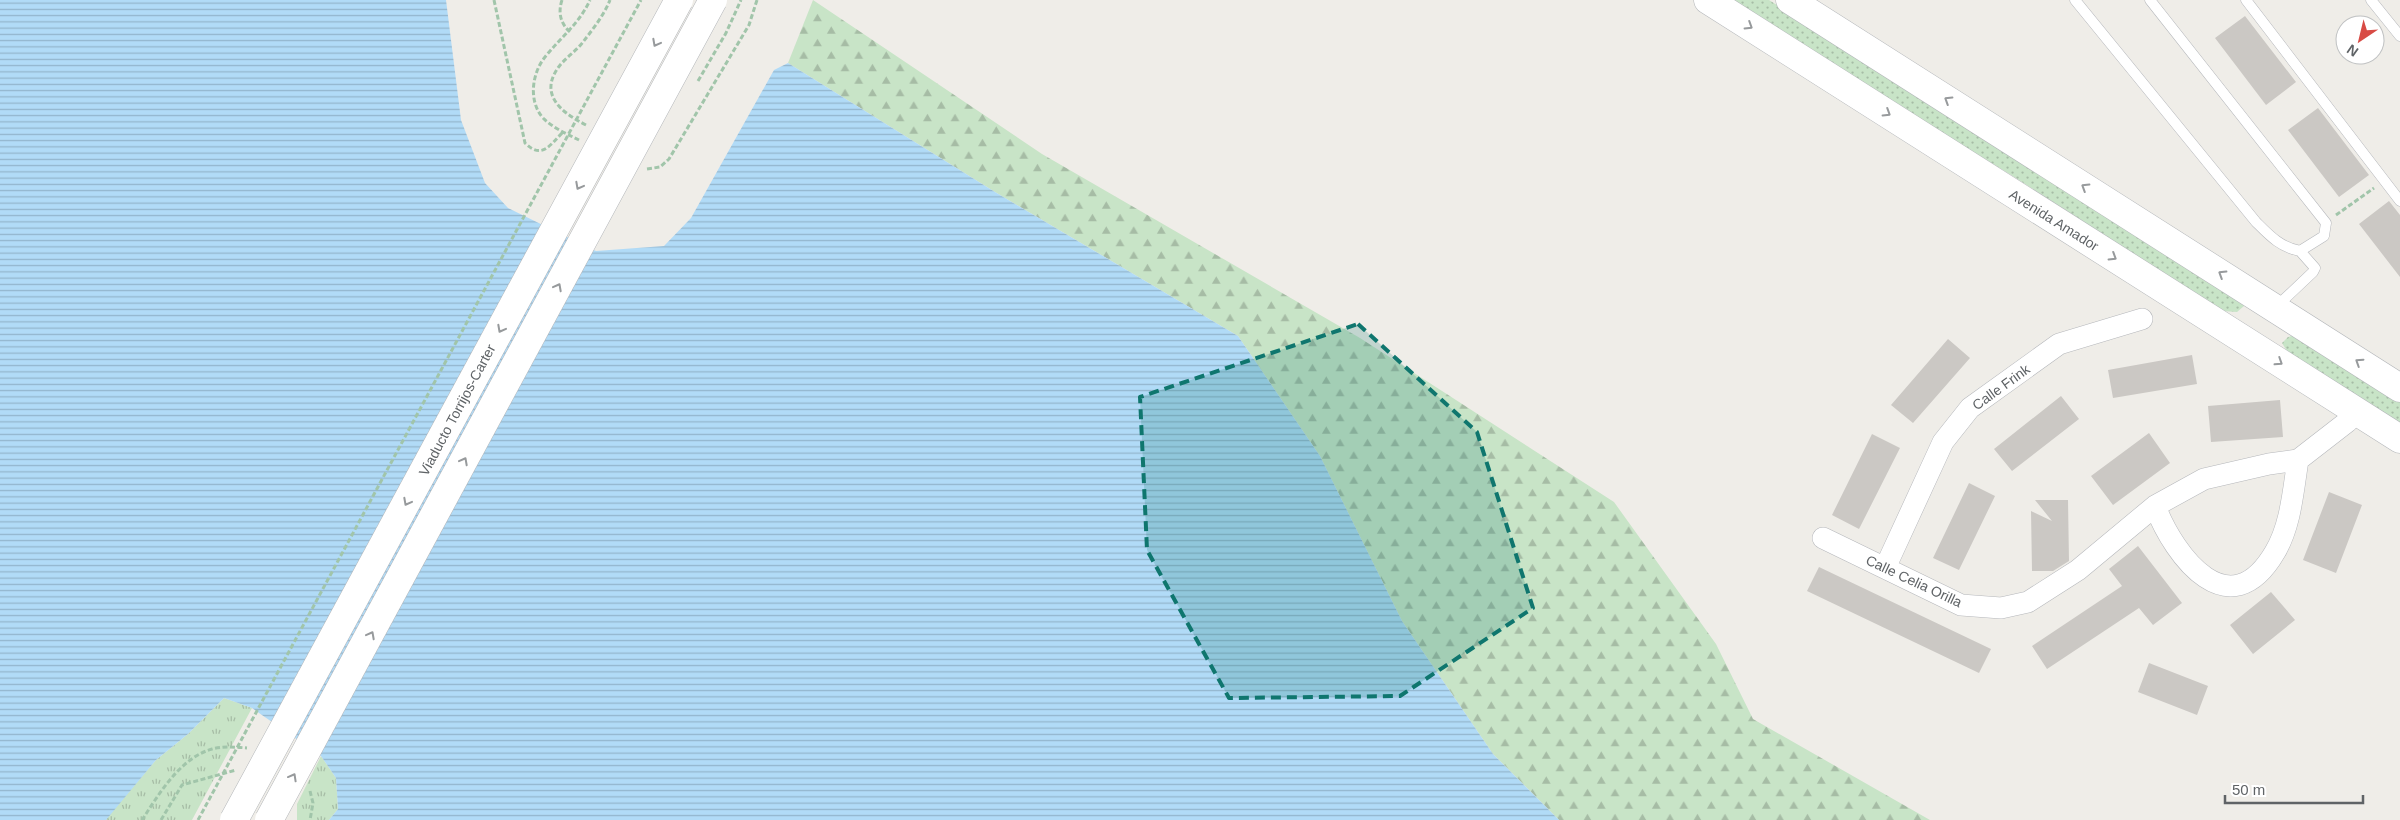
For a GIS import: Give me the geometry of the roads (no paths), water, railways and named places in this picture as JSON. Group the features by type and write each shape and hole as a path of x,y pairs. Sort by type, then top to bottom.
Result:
{"main road":[{"name":"Viaducto Torrijos-Carter","path":"234,820 679,0"},
{"path":"269,820 713,0"},
{"name":"Avenida Amador","path":"1708,0 2400,439"},
{"path":"1790,0 2400,388"},
{"path":"2250,344 2275,307"}],"street":[{"name":"Calle Frink","path":"1885,568 1943,442 1970,408 2059,344 2142,319"},
{"name":"Calle Celia Orilla","path":"1822,538 1961,606 2002,608 2028,602 2078,570 2155,506 2204,479 2269,464 2298,460 2357,412"},
{"path":"2155,506 2164,529 2198,574 2216,585 2237,586 2256,578 2276,552 2290,517 2298,460"}],"lane":[{"path":"2074,0 2256,222 2275,241 2286,248 2300,251 2315,268 2306,280 2275,307"},
{"path":"2150,0 2326,223 2324,236 2300,251"},
{"path":"2246,0 2400,201"},
{"path":"2371,0 2400,36"}],"water":[{"path":"0,0 446,0 461,120 485,183 508,208 596,251 664,246 691,218 774,70 788,63 995,192 1238,336 1320,456 1402,621 1493,754 1559,820 329,820 338,809 336,778 321,756 252,708 224,698 188,734 156,760 106,820 0,820"}]}
